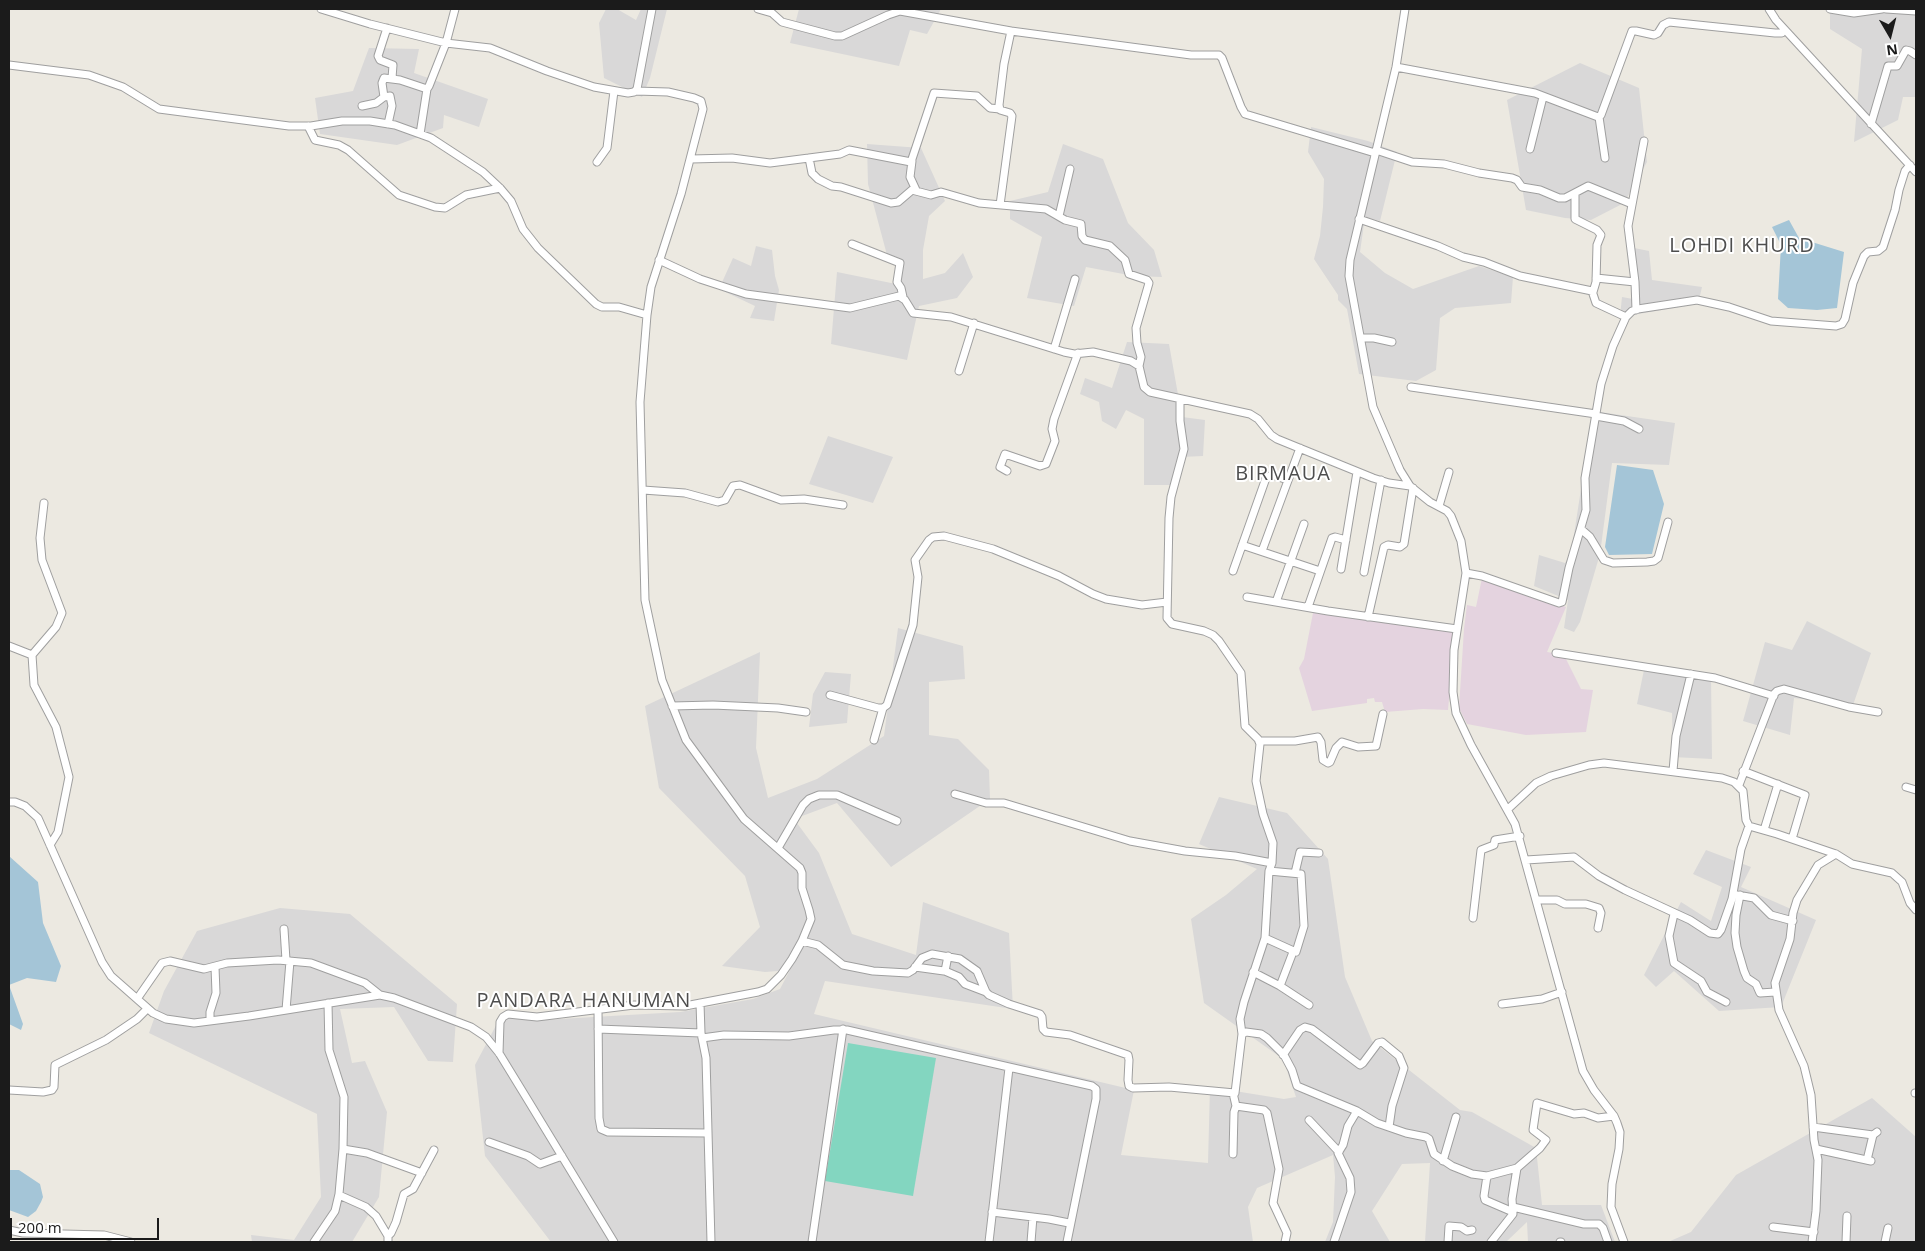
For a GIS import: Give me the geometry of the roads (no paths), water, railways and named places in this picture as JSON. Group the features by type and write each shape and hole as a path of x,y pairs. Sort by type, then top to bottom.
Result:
{"street":[{"path":"321,9 446,43 490,48 594,87 628,93 636,91 668,92 701,101 702,113 691,159 651,287 647,315 640,402 645,600 662,680 690,748 744,819 800,868 802,888 810,910 811,919 802,941 781,975 767,989 700,1003 674,1006 634,1005 537,1017 508,1014 500,1022 498,1053"},
{"path":"420,134 427,89 446,43 455,9"},
{"path":"636,91 652,9"},
{"path":"758,9 772,12 782,22 838,36 900,10 1011,31 1191,55 1219,55 1222,58 1240,107 1245,114 1412,162 1444,164 1479,173 1512,178 1517,180 1522,187 1540,190 1559,198 1565,198 1588,186 1632,204"},
{"path":"1405,9 1396,67 1359,219 1349,269 1373,407 1400,470 1411,487 1451,516 1461,541 1466,573 1454,650 1456,713 1520,836 1584,1071 1594,1090 1614,1116 1620,1138 1612,1184 1611,1207 1624,1242"},
{"path":"1769,9 1783,31 1871,124 1908,168 1916,172"},
{"path":"1830,9 1854,13 1885,9 1916,11"},
{"path":"1605,158 1599,117 1632,31 1654,35 1658,33 1665,23 1671,22 1783,31"},
{"path":"387,28 378,56 380,60 393,66 392,78"},
{"path":"1000,108 1004,64 1011,31"},
{"path":"1871,124 1888,66 1897,66 1907,50 1916,56"},
{"path":"9,65 89,75 123,87 158,109 289,126 308,126 342,121 370,121 388,124 420,134 441,143 483,172 500,188 511,201 524,229 538,248 596,304 602,307 619,307 647,315"},
{"path":"1396,67 1535,93 1599,117"},
{"path":"384,97 382,80 392,78 427,89"},
{"path":"597,162 607,148 614,91"},
{"path":"916,190 910,177 912,161 934,93 977,96 990,108 1000,108 1012,116 1000,205"},
{"path":"362,106 376,103 389,95 391,98 388,124"},
{"path":"1530,149 1543,97"},
{"path":"308,126 315,140 339,145 348,150 399,195 435,208 445,208 466,196 500,188"},
{"path":"1636,310 1635,282 1628,233 1644,141"},
{"path":"691,159 732,158 766,163 840,154 850,150 908,162 912,161"},
{"path":"809,158 814,176 833,186 841,186 891,203 898,202 910,191 916,190 930,195 943,193 980,203 1041,208 1050,210 1065,220 1081,224 1082,236 1085,240 1110,246 1125,260 1129,274 1149,282 1136,328 1136,344 1141,358 1139,366 1146,390 1158,395 1242,411 1258,419 1277,439 1358,472 1389,483 1411,487"},
{"path":"1466,573 1482,576 1561,603 1586,510 1585,478 1605,366 1626,317 1636,310 1702,301 1729,307 1771,321 1839,325 1845,319 1853,283 1865,255 1880,250 1883,247 1908,168"},
{"path":"1059,216 1070,169"},
{"path":"1575,193 1575,219 1601,234 1593,292 1596,304 1626,317"},
{"path":"1359,219 1520,276 1593,292"},
{"path":"852,244 900,263 897,282 901,288 902,297 913,313 951,317 1069,353 1101,353 1131,361 1139,366"},
{"path":"660,260 700,279 758,296 850,308 894,296 902,297"},
{"path":"1596,278 1635,282"},
{"path":"1054,349 1075,279"},
{"path":"959,371 974,323"},
{"path":"1361,338 1374,338 1392,342"},
{"path":"1007,471 1000,467 1005,454 1040,466 1046,464 1055,441 1052,429 1054,419 1078,353"},
{"path":"1411,387 1596,415 1624,421 1639,429"},
{"path":"1180,399 1180,421 1184,449 1169,512 1166,615 1170,623 1176,626 1204,631 1213,635 1239,670 1243,679 1246,726 1260,741 1256,781 1263,814 1273,842 1272,862 1269,871 1265,938 1240,1019 1242,1034 1236,1091 1234,1093 1236,1106 1234,1112 1233,1154"},
{"path":"1262,551 1300,448"},
{"path":"1341,569 1358,472"},
{"path":"1439,506 1449,472"},
{"path":"1233,571 1266,478 1272,475 1288,480"},
{"path":"1364,572 1381,480"},
{"path":"643,490 685,493 721,502 725,500 733,486 740,484 781,500 804,499 843,505"},
{"path":"1368,616 1384,548 1387,545 1400,547 1404,544 1411,487"},
{"path":"44,503 40,538 42,560 62,613 56,627 32,655 34,685 56,726 69,777 58,832 50,845"},
{"path":"1582,530 1590,537 1604,560 1614,563 1647,562 1658,558 1668,522"},
{"path":"1276,602 1304,524"},
{"path":"874,740 883,708 888,702 913,625 918,577 915,560 927,542 933,537 944,536 993,549 1059,576 1106,599 1142,605 1167,602"},
{"path":"1308,607 1333,537 1346,540"},
{"path":"1242,545 1320,571"},
{"path":"1248,597 1457,629"},
{"path":"9,646 32,655"},
{"path":"1556,653 1619,661 1715,678 1774,696"},
{"path":"1673,771 1676,736 1691,674"},
{"path":"1739,785 1743,771 1777,691 1784,689 1849,707 1878,712"},
{"path":"830,695 883,708"},
{"path":"672,706 713,705 778,708 806,712"},
{"path":"1260,741 1295,741 1318,737 1321,742 1323,760 1328,763 1336,748 1342,742 1358,747 1376,746 1383,714"},
{"path":"1508,810 1536,783 1551,776 1589,765 1604,763 1722,778 1739,785 1745,796 1746,820 1749,826 1741,849 1732,899 1718,934 1710,932 1690,920 1625,890 1599,876 1574,857 1526,860"},
{"path":"1743,771 1805,795 1792,839"},
{"path":"1764,830 1778,784"},
{"path":"1906,787 1916,790"},
{"path":"955,794 986,803 1004,803 1130,841 1185,851 1272,862"},
{"path":"778,848 803,805 819,795 837,795 897,821"},
{"path":"9,802 15,802 31,810 38,818 102,962 111,976 147,1009 166,1019 194,1023 380,996 394,998 471,1028 486,1038 498,1053 614,1242"},
{"path":"1749,826 1836,854 1852,864 1889,872 1898,877 1902,882 1910,904 1916,910"},
{"path":"1473,918 1481,850 1494,845 1495,840 1520,836"},
{"path":"1295,873 1300,852 1319,853"},
{"path":"1812,1242 1818,1160 1808,1079 1778,1010 1775,992 1777,974 1788,945 1797,900 1821,863 1836,854"},
{"path":"1265,938 1293,952 1298,951 1304,921 1302,878 1300,874 1269,871"},
{"path":"1732,899 1736,895 1757,899 1771,915 1793,921"},
{"path":"1740,895 1735,933 1736,947 1744,971 1747,978 1756,984 1760,993 1775,992"},
{"path":"1536,900 1557,900 1565,904 1586,904 1599,908 1601,913 1598,928"},
{"path":"1674,914 1670,936 1674,955 1673,962 1701,981 1706,992 1726,1002"},
{"path":"284,929 288,960 286,1010"},
{"path":"802,941 818,945 838,963 847,967 905,974 910,972 922,958 928,955 960,959 972,966 980,975 986,992"},
{"path":"1280,986 1293,952"},
{"path":"944,971 948,956"},
{"path":"137,999 164,961 170,960 204,969 227,963 288,960 318,965 365,983 380,996"},
{"path":"210,1021 210,1012 216,993 215,967"},
{"path":"915,967 944,971 959,977 966,985 986,992 1009,1004 1040,1014 1043,1029 1046,1032 1070,1035 1128,1055 1128,1080 1129,1086 1133,1088 1175,1087 1234,1093"},
{"path":"1253,972 1280,986 1309,1006"},
{"path":"1502,1004 1542,999 1562,992"},
{"path":"314,1242 335,1211 339,1195 343,1149 344,1097 329,1050 328,1003"},
{"path":"700,1003 706,1058 711,1242"},
{"path":"9,1090 43,1092 52,1090 54,1087 55,1064 106,1040 138,1019 147,1009"},
{"path":"598,1010 600,1127 608,1132 707,1133"},
{"path":"1283,1055 1300,1030 1305,1027 1312,1029 1360,1065 1378,1043 1382,1042 1399,1056 1404,1068 1392,1106 1389,1127"},
{"path":"598,1029 702,1035 789,1036 843,1029 1092,1086 1096,1089 1096,1099 1069,1223 1067,1242"},
{"path":"812,1242 843,1029"},
{"path":"1242,1034 1246,1032 1261,1034 1267,1038 1283,1055 1292,1070 1297,1086 1356,1110 1377,1123 1428,1138 1432,1152 1443,1161 1472,1174 1487,1176 1517,1168 1540,1148 1546,1140 1533,1130 1537,1103 1574,1114 1584,1113 1598,1118 1614,1116"},
{"path":"989,1242 1009,1068"},
{"path":"1236,1106 1264,1110 1267,1113 1279,1169 1274,1203 1287,1233 1286,1242"},
{"path":"1339,1152 1356,1110"},
{"path":"1443,1161 1456,1117"},
{"path":"1309,1120 1339,1152 1350,1178 1349,1200 1334,1242"},
{"path":"1813,1127 1875,1134 1869,1161 1816,1149"},
{"path":"489,1142 528,1156 540,1164 562,1156"},
{"path":"343,1149 367,1153 422,1173"},
{"path":"388,1239 396,1222 404,1194 413,1189 434,1150"},
{"path":"1491,1242 1511,1217 1517,1168"},
{"path":"1487,1176 1485,1200 1513,1209 1528,1210 1544,1216 1584,1224 1599,1224 1603,1228 1608,1242"},
{"path":"339,1195 366,1207 376,1216 388,1239"},
{"path":"992,1212 1069,1223"},
{"path":"1846,1242 1847,1216"},
{"path":"1031,1242 1033,1217"},
{"path":"1448,1242 1449,1226 1461,1227 1467,1231 1472,1230"},
{"path":"1773,1227 1814,1232"},
{"path":"1885,1242 1888,1228"},
{"path":"9,1230 23,1233 131,1242"}],"water":[{"path":"1789,220 1799,238 1844,252 1837,308 1817,310 1788,308 1778,299 1781,245 1772,227"},
{"path":"1617,465 1653,470 1664,504 1652,554 1609,555 1605,547"},
{"path":"9,856 38,882 43,923 61,966 56,982 27,978 9,985"},
{"path":"9,985 23,1024 21,1030 9,1024"},
{"path":"9,1170 19,1170 40,1184 43,1197 36,1211 28,1217 9,1210"}],"district":[{"name":"LOHDI KHURD","path":"1742,246"},
{"name":"BIRMAUA","path":"1283,474"},
{"name":"PANDARA HANUMAN","path":"584,1001"}]}
